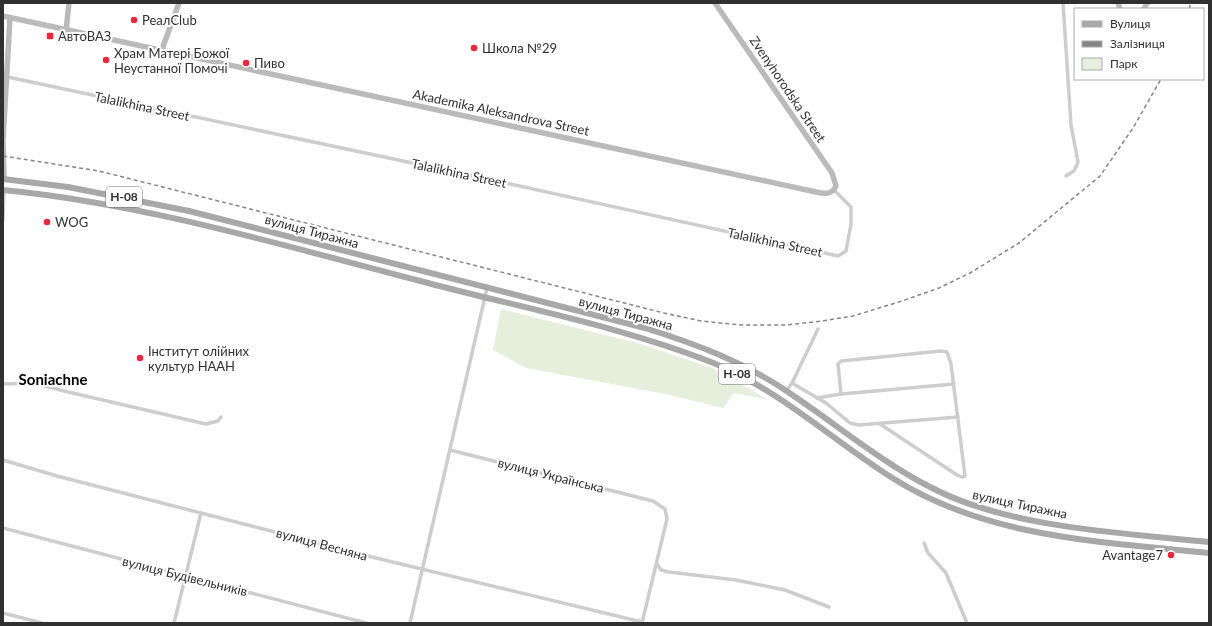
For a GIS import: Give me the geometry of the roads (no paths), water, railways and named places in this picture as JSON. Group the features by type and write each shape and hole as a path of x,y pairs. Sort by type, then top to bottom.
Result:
{"main road":[{"path":"3,179 3,190"},
{"name":"вулиця Тиражна","path":"3,179 68,186 189,211 645,328 683,340 743,365 786,391 901,471 932,489 970,505 1054,524 1209,542"},
{"name":"вулиця Тиражна","path":"3,190 57,196 132,210 241,235 643,338 715,364 779,399 895,480 964,513 994,523 1053,535 1209,553"},
{"path":"779,399 786,391"},
{"path":"1192,551 1193,540"}],"street":[{"path":"66,31 69,3"},
{"path":"161,52 179,3"},
{"name":"Zvenyhorodska Street","path":"715,3 832,172 836,186 834,190"},
{"path":"1062,3 1071,125 1078,162 1074,171 1066,176"},
{"name":"Akademika Aleksandrova Street","path":"3,16 161,52 816,192 827,194 834,190"},
{"path":"3,179 4,76 10,18"},
{"name":"Talalikhina Street","path":"4,76 497,180 838,256 846,251 852,213 849,203 834,190"},
{"path":"3,190 3,220"},
{"path":"410,623 487,288"},
{"path":"786,391 792,382 818,329"},
{"path":"840,394 838,364 842,361 941,351 947,352 951,359 966,472 962,477 880,424"},
{"path":"792,382 826,403 850,423 859,425 958,417"},
{"path":"3,384 34,383 64,392 206,424 218,420 221,417"},
{"path":"817,398 840,394 954,384"},
{"name":"вулиця Українська","path":"450,450 653,501 666,509 667,519 657,563"},
{"name":"вулиця Весняна","path":"3,460 58,476 201,513 422,569 642,622"},
{"path":"174,623 201,513"},
{"name":"вулиця Будівельників","path":"3,528 366,623"},
{"path":"924,543 928,553 946,573 966,623"},
{"path":"657,563 661,570 736,580 785,590 829,607"},
{"path":"642,622 657,563"},
{"path":"3,613 42,623"}],"railway":[{"path":"1189,8 1191,3"},
{"path":"3,156 99,171 701,321 741,325 785,325 853,316 902,301 939,288 970,273 1019,243 1100,176 1133,128 1160,80"}],"place":[{"name":"РеалClub","path":"134,20"},
{"name":"АвтоВАЗ","path":"50,36"},
{"name":"Школа №29","path":"474,48"},
{"name":"Храм Матері Божої Неустанної Помочі","path":"106,60"},
{"name":"Пиво","path":"246,63"},
{"name":"WOG","path":"47,222"},
{"name":"Інститут олійних культур НААН","path":"140,358"},
{"name":"Avantage7","path":"1171,555"}],"district":[{"name":"Soniachne","path":"53,380"}]}
